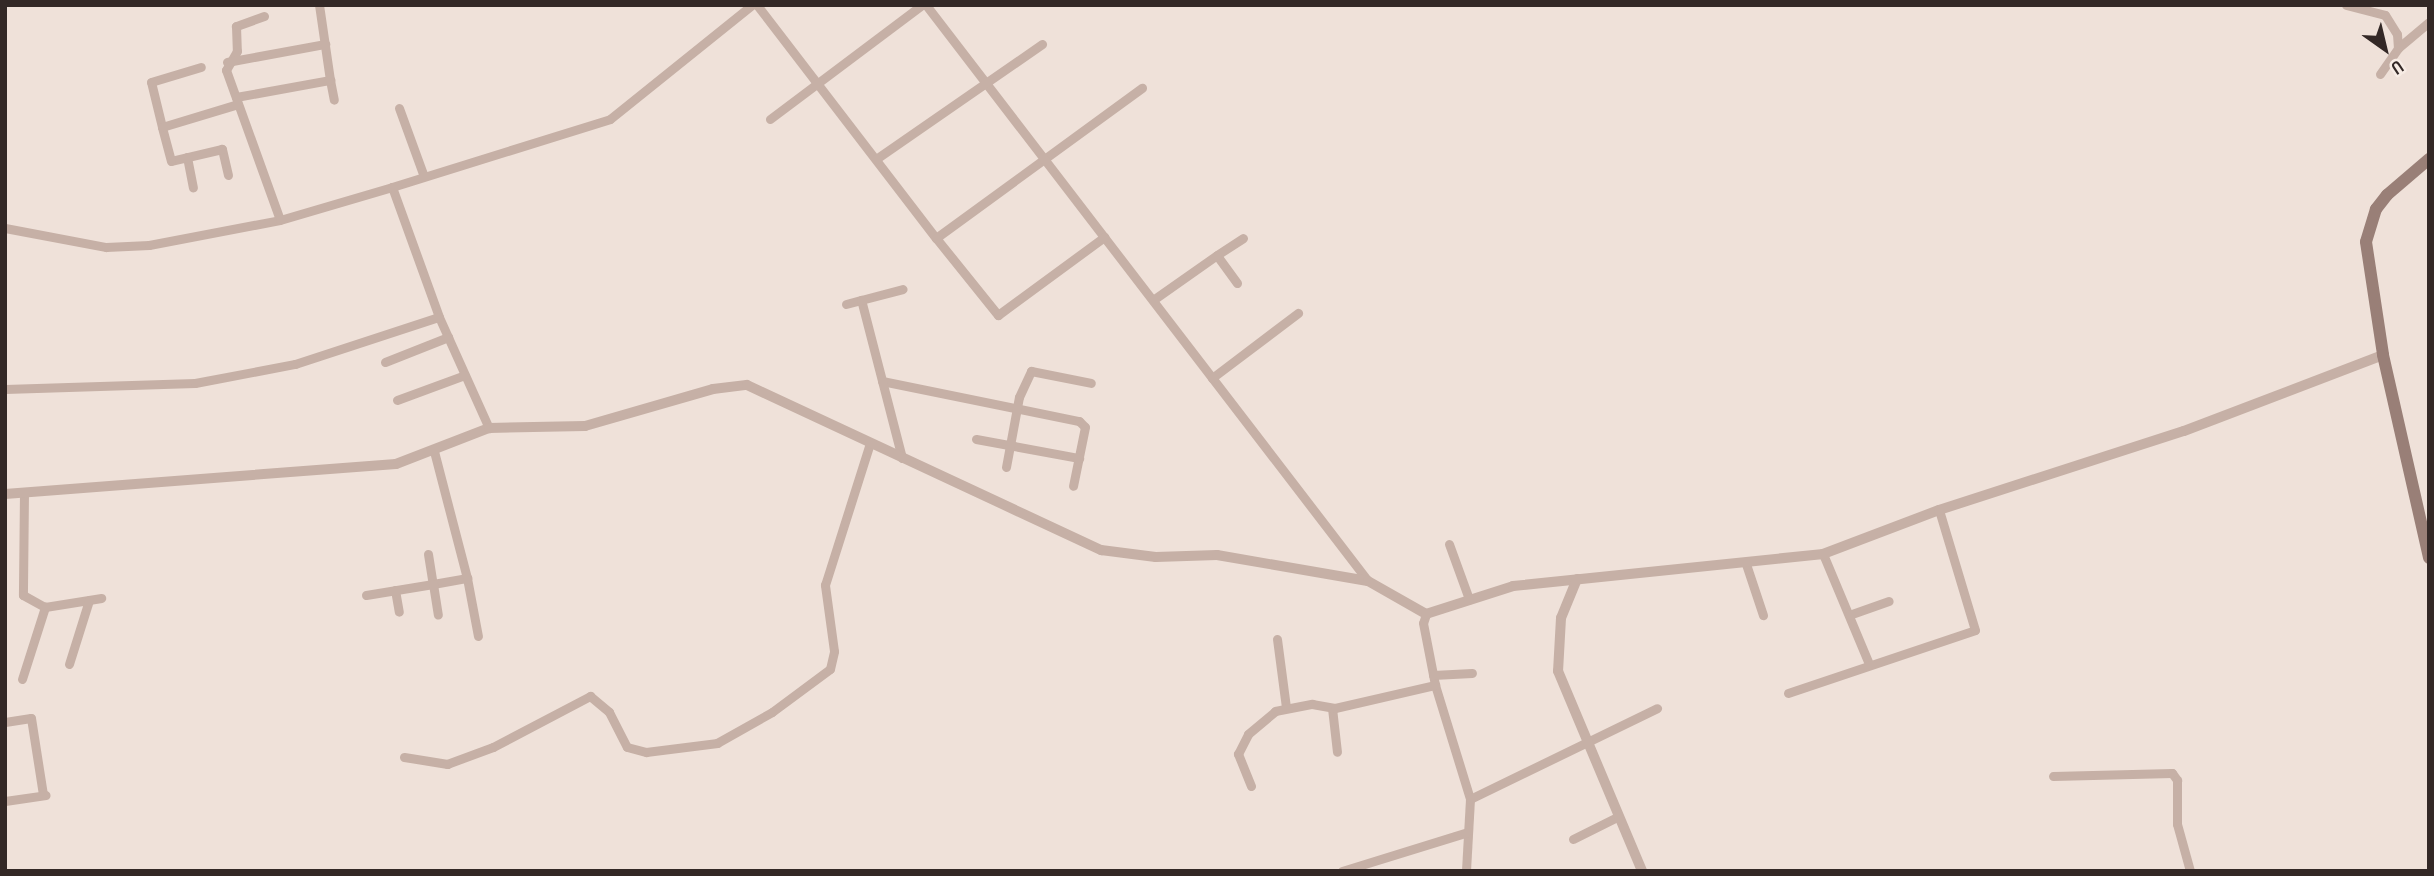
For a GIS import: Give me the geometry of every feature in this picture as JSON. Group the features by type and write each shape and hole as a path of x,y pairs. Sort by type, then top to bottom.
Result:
{"main road":[{"path":"2429,159 2376,209 2365,242 2383,355 2429,558"}],"street":[{"path":"319,5 334,100"},
{"path":"5,228 106,247 149,245 280,220 392,187 424,174 610,119 751,5"},
{"path":"757,5 936,239 998,315 1104,237"},
{"path":"770,119 817,81 924,5 986,81 1368,581"},
{"path":"2346,5 2385,15 2397,34 2398,48"},
{"path":"227,62 237,51 236,26 264,16"},
{"path":"2380,74 2398,48 2429,22"},
{"path":"227,62 325,44"},
{"path":"876,159 1042,44"},
{"path":"227,62 237,101 280,220"},
{"path":"201,67 151,82 162,127 171,161 222,149 228,175"},
{"path":"162,127 237,101 330,80"},
{"path":"936,239 1142,88"},
{"path":"399,108 424,174"},
{"path":"187,157 193,187"},
{"path":"392,187 439,317 489,428"},
{"path":"1153,300 1243,237"},
{"path":"1217,255 1237,283"},
{"path":"846,304 903,289"},
{"path":"861,300 902,458"},
{"path":"1212,378 1298,313"},
{"path":"5,389 195,383 295,364 439,317"},
{"path":"385,362 448,337"},
{"path":"5,494 396,464 489,428 585,426 713,389 747,385 1031,521 1110,552 1156,557 1217,555 1368,581 1426,614 1513,586 1823,554 1939,510 2184,430 2383,355"},
{"path":"1006,467 1017,408 1034,370 1091,383"},
{"path":"397,400 465,375"},
{"path":"882,381 1079,421 1085,427 1073,486"},
{"path":"976,439 1079,458"},
{"path":"404,757 447,764 493,747 590,696 609,712 627,747 646,752 718,743 772,712 814,683 833,660 825,585 870,443"},
{"path":"434,451 467,578 478,636"},
{"path":"24,492 23,595 45,607 101,598"},
{"path":"1788,693 1977,627 1939,510"},
{"path":"1449,544 1469,599"},
{"path":"428,554 438,615"},
{"path":"1823,554 1869,664"},
{"path":"1746,564 1763,615"},
{"path":"366,595 467,578"},
{"path":"1577,579 1561,618 1556,658 1562,684 1642,871"},
{"path":"395,590 399,612"},
{"path":"69,664 89,600"},
{"path":"1849,615 1889,601"},
{"path":"23,679 45,607"},
{"path":"1426,614 1423,623 1435,685 1469,799 1472,823 1465,833 1466,871"},
{"path":"1277,639 1286,707"},
{"path":"1433,675 1472,673"},
{"path":"1251,786 1240,751 1264,718 1286,707 1312,704 1332,708 1435,685"},
{"path":"1332,708 1337,752"},
{"path":"1469,799 1657,708"},
{"path":"5,722 31,718 46,795 5,801"},
{"path":"2053,776 2172,773 2177,780 2175,813 2190,871"},
{"path":"1573,839 1619,816"},
{"path":"1342,871 1465,833"}]}
